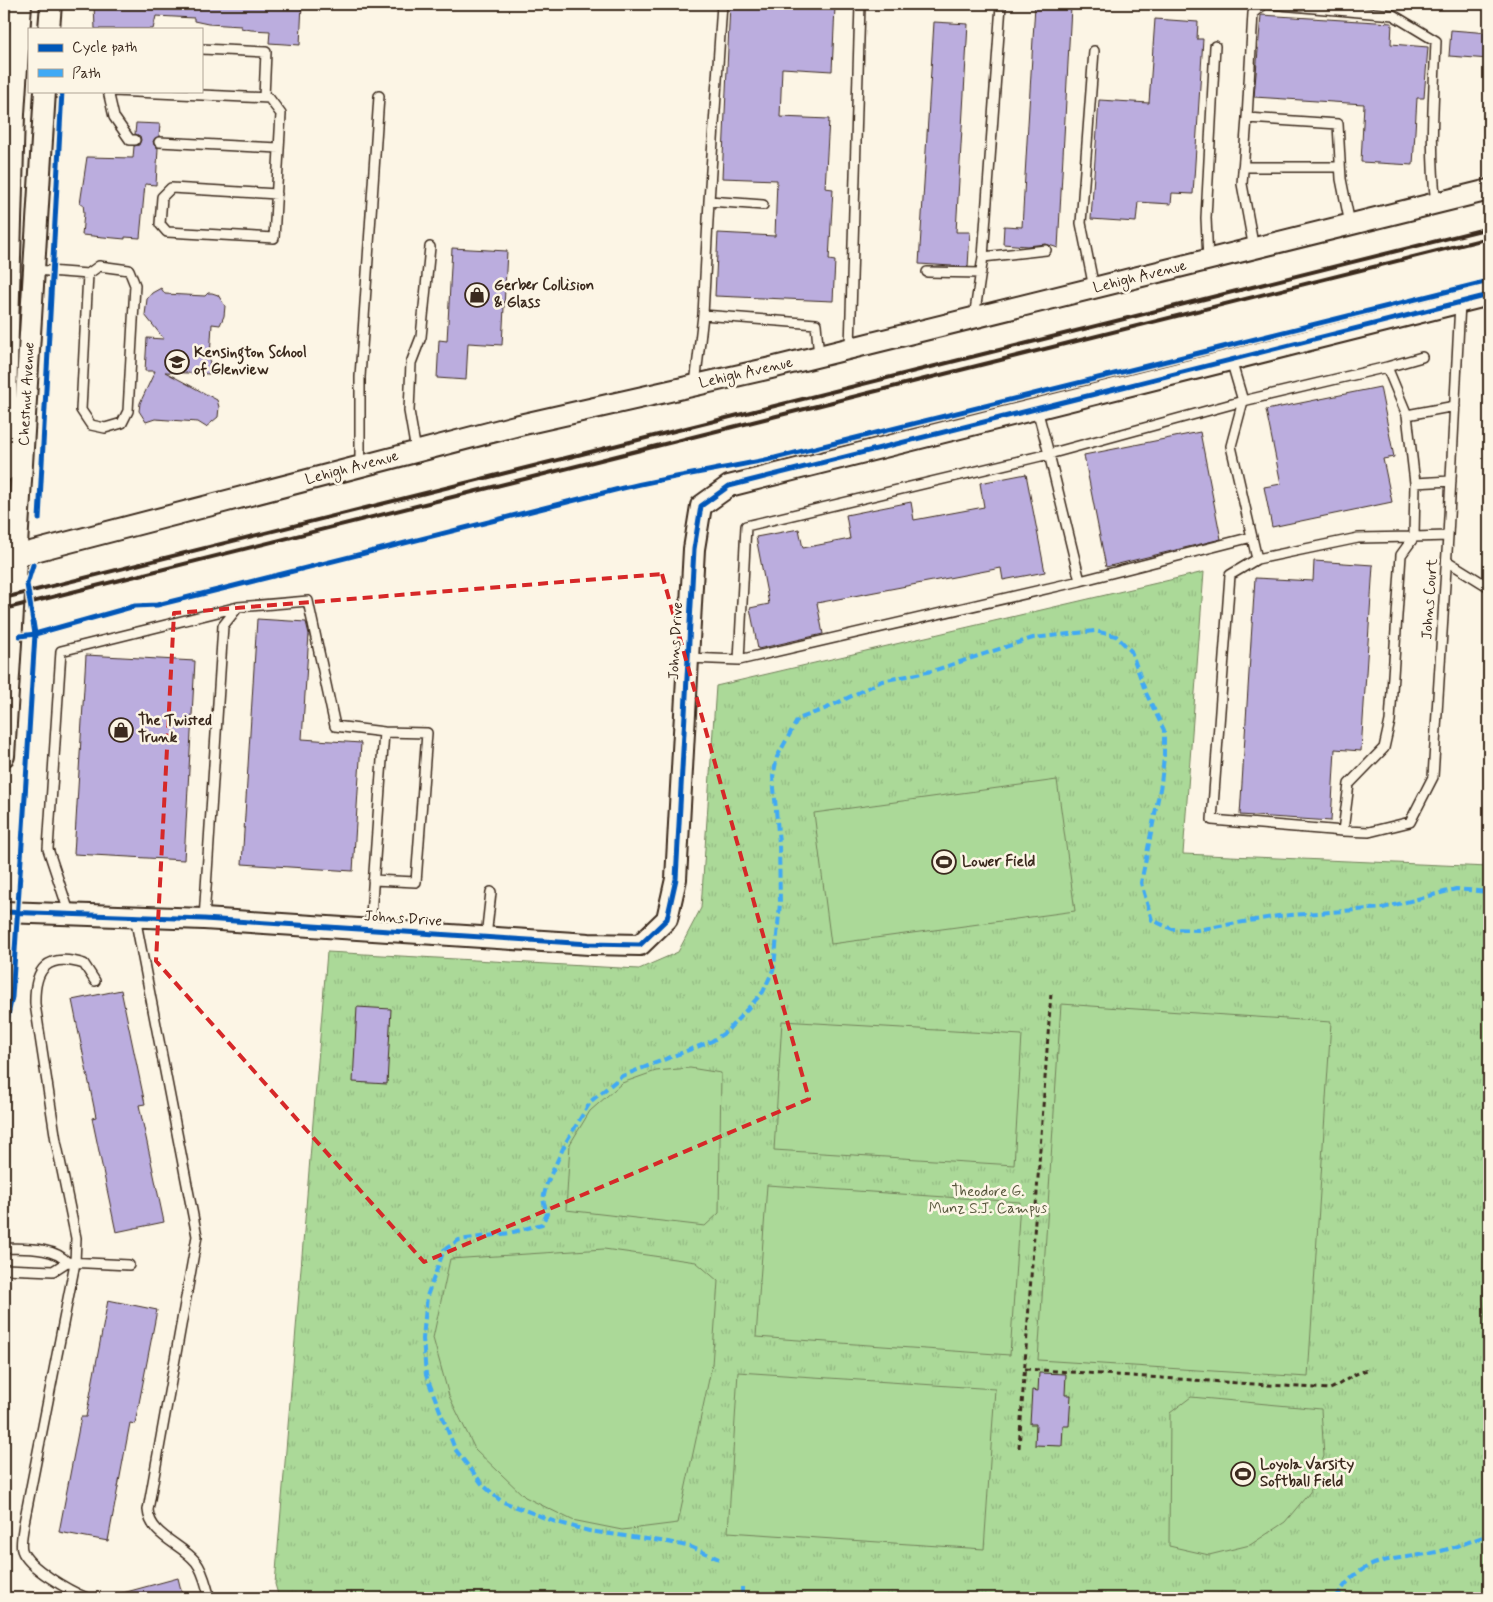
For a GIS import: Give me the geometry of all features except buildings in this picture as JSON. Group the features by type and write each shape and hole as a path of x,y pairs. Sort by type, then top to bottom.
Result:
{"street":[{"name":"Chestnut Avenue","path":"4,471 22,88 21,4"},
{"path":"49,28 51,4"},
{"name":"Chestnut Avenue","path":"4,756 11,556 35,270 45,92"},
{"name":"Lehigh Avenue","path":"11,556 515,426 850,349 1489,190"},
{"name":"Johns Drive","path":"4,912 204,919 640,945 667,919 676,879 694,549 701,506 728,486 1489,295"}],"lane":[{"path":"695,385 703,315 722,4"},
{"path":"850,349 860,4"},
{"path":"1254,249 1242,184 1253,13 1264,4"},
{"path":"1269,4 1393,15 1436,41 1433,132 1433,179 1436,203"},
{"path":"974,318 983,257 1001,5"},
{"path":"1208,260 1206,218 1216,46"},
{"path":"202,49 266,52 264,97"},
{"path":"1094,51 1081,224 1094,289"},
{"path":"108,92 114,117 130,140 135,140"},
{"path":"170,92 270,98 281,114 277,194 274,238 167,232 160,224 162,197 171,188 277,194"},
{"path":"360,466 360,377 379,96"},
{"path":"1247,118 1338,124 1340,168 1350,225"},
{"path":"159,142 279,148"},
{"path":"1243,168 1340,168"},
{"path":"709,201 763,205"},
{"path":"416,451 409,411 411,363 421,337 430,247"},
{"path":"983,257 1046,250"},
{"path":"35,270 88,274 99,266 118,268 129,270 136,285 128,411 122,424 105,428 91,425 81,410 88,274"},
{"path":"927,272 981,273"},
{"name":"Johns Court","path":"1257,559 1230,575 1212,820 1369,832 1410,822 1433,778 1460,303"},
{"path":"703,315 816,324 819,356"},
{"path":"739,660 746,526 1049,454 1243,401 1387,367 1422,356"},
{"path":"1231,360 1243,401 1231,446 1257,559 1358,538 1448,536"},
{"path":"1343,831 1349,784 1384,748 1390,721 1401,555 1414,537 1415,483 1407,415 1387,367"},
{"path":"1407,415 1455,406"},
{"path":"1037,409 1080,580"},
{"path":"1415,483 1451,481"},
{"path":"688,658 739,660 1252,538"},
{"path":"1446,561 1489,586"},
{"path":"70,915 48,849 62,651 238,607 308,601 335,726 384,732 427,733 416,882 373,880"},
{"path":"204,919 223,626 238,607"},
{"path":"370,929 384,732"},
{"path":"486,937 492,892"},
{"path":"135,917 197,1236 151,1490 149,1520 165,1537 197,1563 202,1572 210,1598"},
{"path":"87,1598 73,1593 29,1563 22,1549 24,1523 76,1238 56,1141 35,1004 34,986 38,972 51,962 67,958 84,964 95,981"},
{"path":"4,1248 53,1252 71,1263"},
{"path":"4,1269 53,1271 71,1263 129,1265"}],"path":[{"path":"1019,1448 1051,993"},
{"path":"1024,1369 1330,1389 1342,1384 1359,1371 1369,1370"}],"highlighted area":[{"path":"662,574 809,1099 424,1262 156,961 174,613"}],"green space":[{"name":"Theodore G. Munz S.J. Campus","path":"1204,572 1183,854 1489,867 1489,1598 279,1598 275,1584 327,952 639,969 678,952 701,908 716,686"},
{"name":"Lower Field","path":"1057,780 1075,911 831,944 814,813"},
{"path":"1061,1004 1331,1022 1308,1377 1038,1360"},
{"path":"782,1021 1022,1035 1014,1165 774,1150"},
{"path":"690,1068 721,1073 719,1213 705,1226 566,1210 570,1144 590,1111 622,1083 656,1071"},
{"path":"767,1185 1020,1202 1010,1355 756,1337"},
{"path":"1489,1193 1489,1366 1483,1298"},
{"path":"604,1249 696,1262 718,1281 712,1365 678,1523 622,1530 572,1520 525,1497 475,1449 449,1396 433,1338 450,1259"},
{"path":"738,1372 995,1389 984,1549 728,1532"},
{"name":"Loyola Varsity Softball Field","path":"1191,1397 1321,1409 1324,1456 1310,1492 1285,1522 1250,1545 1209,1555 1169,1546 1170,1413"}],"railway":[{"path":"4,598 1489,228"},
{"path":"4,609 1489,238"}],"marked path":[{"path":"719,1559 691,1547 589,1531 553,1521 501,1501 483,1485 455,1449 426,1375 423,1339 427,1296 444,1250 459,1240 510,1233 542,1224 547,1214 543,1199 547,1183 566,1142 591,1101 622,1076 712,1041 726,1032 763,992 774,968 780,903 779,843 773,777 777,757 798,719 827,708 882,681 932,671 1033,638 1095,631 1116,636 1131,651 1146,693 1164,730 1161,784 1141,883 1152,920 1172,929 1197,930 1278,916 1383,908 1456,889 1489,892"},
{"path":"1336,1598 1346,1583 1358,1573 1382,1561 1441,1551 1489,1535"},
{"path":"742,1587 742,1598"}],"cycle path":[{"path":"39,519 62,92"},
{"path":"20,636 35,634 135,606 157,605 623,488 775,458 1489,281"},
{"path":"4,912 204,919 589,944 640,945 667,919 676,879 694,549 701,506 729,486 1489,295"},
{"path":"4,1033 12,997 25,797 35,634 27,584 33,565"}],"place":[{"name":"Gerber Collision & Glass","path":"477,295"},
{"name":"Kensington School of Glenview","path":"177,362"},
{"name":"The Twisted Trunk","path":"121,730"},
{"name":"Lower Field","path":"944,862"},
{"name":"Loyola Varsity Softball Field","path":"1243,1474"}]}
